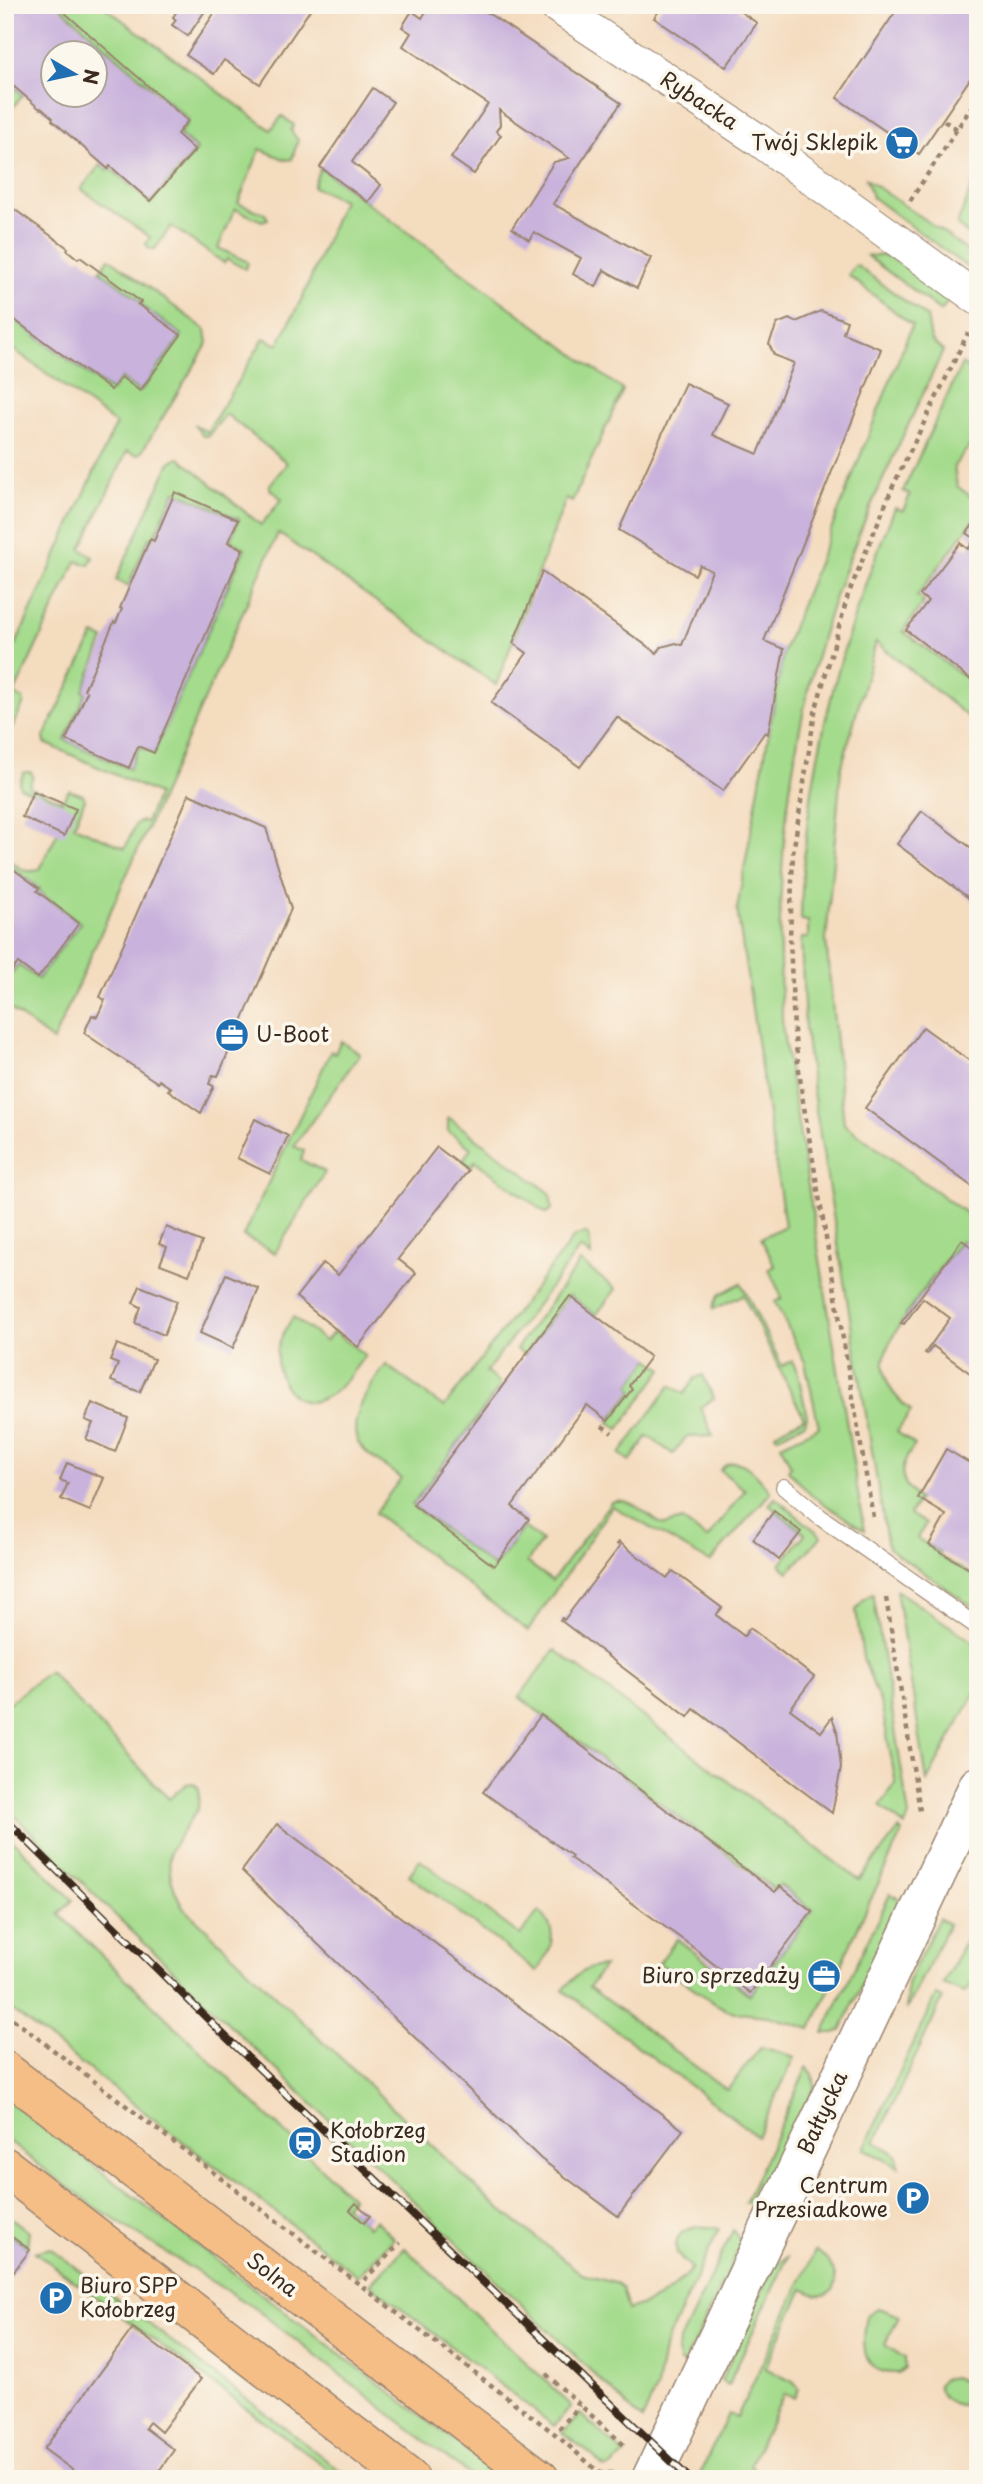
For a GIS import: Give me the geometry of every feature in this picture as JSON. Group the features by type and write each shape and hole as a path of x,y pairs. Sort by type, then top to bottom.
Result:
{"main road":[{"name":"Solna","path":"5,2071 540,2479"},
{"path":"5,2167 410,2479"}],"street":[{"name":"Rybacka","path":"554,5 760,141 978,299"},
{"name":"Bałtycka","path":"651,2479 976,1795"}],"lane":[{"path":"784,1487 820,1517 978,1627"}],"path":[{"path":"910,201 978,97"},
{"path":"944,121 957,129"},
{"path":"915,1822 920,1811 919,1801 803,1101 794,1031 790,896 793,853 808,746 823,678 840,620 892,486 969,331"},
{"path":"602,1426 612,1433"},
{"path":"5,2013 577,2452"},
{"path":"364,2280 400,2243"},
{"path":"545,2374 628,2448"},
{"path":"559,2430 580,2405"}],"green space":[{"path":"58,5 102,5 271,130 282,116 294,125 291,131 298,140 292,159 286,160 260,149 238,203 265,214 268,219 262,221 235,209 218,248 246,261 248,264 245,269 227,259 224,263 171,226 155,249 149,249 146,244 150,237 81,189 100,165 107,171 110,168 150,203 197,150 179,134 189,120 108,49 108,38 96,38"},
{"path":"5,80 23,95 5,117"},
{"path":"320,168 623,390 572,502 566,499 496,685 278,533 53,1041 5,1005 5,975 9,977 18,965 38,979 80,923 5,862 5,857 26,870 40,869 60,827 73,811 20,787 19,783 24,772 31,772 33,776 29,787 62,801 69,790 83,795 85,799 74,826 125,848 136,824 146,822 158,794 45,743 44,737 94,635 104,639 83,691 86,693 65,740 129,769 139,747 154,753 245,548 230,541 239,519 175,491 153,539 149,538 128,586 116,580 170,462 181,459 261,525 282,499 269,486 287,463 226,414 208,436 203,436 194,424 207,432 264,338 278,345 306,290 343,200 313,187"},
{"path":"978,172 978,242 957,225"},
{"path":"866,179 948,236 978,260 978,264 971,270 872,197"},
{"path":"880,255 894,259 949,300 941,311 867,256"},
{"path":"109,258 206,330 208,343 141,453 136,455 127,451 81,549 93,557 89,565 76,561 14,694 23,699 24,703 5,742 5,668 116,424 5,343 5,313 111,391 121,378 140,392 182,335 100,271"},
{"path":"856,265 927,317 931,340 943,351 862,528 838,588 821,642 796,752 782,863 780,976 783,1032 864,1530 811,1495 788,1470 791,1466 781,1445 819,1427 805,1362 775,1302 782,1298 769,1269 775,1266 761,1238 785,1226 737,909 784,649 912,325 848,275"},
{"path":"962,364 978,376 978,435 954,466 957,486 978,502 978,514 917,596 924,602 903,631 971,682 978,674 978,725 876,642 841,769 826,940 844,1124 978,1222 978,1252 961,1240 904,1317 887,1349 884,1369 891,1389 911,1411 897,1432 915,1445 902,1473 906,1486 919,1499 910,1514 926,1524 917,1538 940,1553 939,1556 978,1578 978,1610 888,1548 814,1099 805,1029 801,938 808,938 808,921 801,920 809,814 828,709 842,658 857,607 895,508 903,511 910,495 903,491"},
{"path":"341,1041 360,1054 294,1146 304,1151 301,1160 325,1172 275,1253 243,1236 331,1051 335,1053"},
{"path":"448,1117 550,1193 552,1209 546,1213 475,1161 471,1167 463,1160 471,1148 448,1131"},
{"path":"585,1233 589,1236 591,1256 580,1248 486,1372 500,1383 500,1387 412,1505 494,1567 524,1527 542,1541 527,1562 552,1581 611,1502 633,1504 665,1525 682,1520 707,1539 745,1490 720,1470 727,1464 734,1462 748,1468 771,1492 710,1562 612,1506 528,1631 375,1513 401,1478 362,1448 355,1424 362,1402 386,1365 444,1407 574,1237"},
{"path":"580,1262 616,1289 596,1315 569,1295 524,1355 516,1349"},
{"path":"741,1283 782,1366 792,1361 798,1373 807,1417 805,1423 777,1437 775,1433 804,1418 743,1295 714,1309 713,1307 719,1295"},
{"path":"293,1317 325,1341 334,1332 365,1355 339,1387 319,1400 302,1401 295,1397 280,1374 278,1346"},
{"path":"649,1359 663,1369 619,1429 609,1422 633,1390 629,1386"},
{"path":"703,1375 714,1399 700,1407 713,1436 686,1437 673,1454 648,1436 630,1461 620,1454 671,1385 684,1394 695,1378"},
{"path":"775,1498 822,1536 788,1572 780,1565 805,1534 769,1505"},
{"path":"896,1590 978,1645 978,1687 927,1781"},
{"path":"873,1593 909,1816 905,1826 880,1806 896,1784 882,1708 863,1658 856,1610 864,1599"},
{"path":"555,1650 859,1880 899,1829 902,1832 811,2029 768,2016 727,2010 659,1963 677,1939 750,1995 813,1910 780,1885 775,1890 519,1697"},
{"path":"49,1671 169,1799 186,1784 194,1783 199,1789 198,1808 170,1851 172,1880 183,1907 491,2202 582,2274 618,2284 622,2288 628,2310 664,2295 692,2268 677,2252 676,2245 682,2234 700,2227 719,2229 665,2344 657,2387 642,2420 5,1806 5,1706"},
{"path":"5,1833 73,1900 59,1914 352,2198 345,2206 368,2227 375,2220 394,2238 358,2276 5,2005"},
{"path":"420,1860 520,1935 539,1911 550,1926 552,1941 547,1956 537,1971 409,1875"},
{"path":"890,1894 902,1900 841,2030 823,2033"},
{"path":"978,1916 977,1971 974,1981 963,1993 943,1984"},
{"path":"939,1918 949,1924 906,2010 907,1983"},
{"path":"604,1966 589,1987 727,2090 761,2047 795,2057 757,2136 563,1990 580,1973"},
{"path":"936,1995 943,1998 875,2142 895,2154 899,2167 864,2149"},
{"path":"807,2067 813,2074 815,2087 760,2203 745,2203"},
{"path":"5,2098 504,2479 474,2479 257,2310 93,2206 5,2139"},
{"path":"5,2213 29,2232 27,2247 5,2231"},
{"path":"733,2230 742,2243 684,2364 680,2362 677,2352 680,2341"},
{"path":"50,2248 351,2479 342,2479 35,2252"},
{"path":"405,2248 572,2406 554,2426 370,2284"},
{"path":"815,2251 829,2262 835,2285 827,2294 817,2295 803,2289 765,2368 793,2382 799,2389 795,2398 784,2394 750,2465 763,2479 705,2479 700,2474 728,2414 737,2417"},
{"path":"788,2256 728,2385 721,2381 773,2267"},
{"path":"878,2308 899,2316 885,2345 905,2358 905,2368 898,2373 876,2369 866,2355 864,2336 867,2315"},
{"path":"978,2364 978,2402 959,2405 948,2401 938,2385 942,2379 953,2377 968,2384"},
{"path":"580,2414 625,2454 611,2467 604,2468 563,2433"}],"building":[{"path":"5,5 56,5 94,38 38,38 38,107 5,79"},
{"path":"181,5 209,5 188,36 172,25 176,20 173,17"},
{"path":"220,5 312,7 260,84 224,60 214,74 186,55"},
{"path":"430,5 476,5 621,103 553,204 651,258 637,288 604,270 596,287 573,274 581,258 534,232 529,240 512,228 554,162 569,158 499,110 500,125 496,131 501,135 474,174 451,158 488,104 403,46 411,33 402,27 412,11 422,18"},
{"path":"663,5 742,5 738,10 757,23 726,67 654,18"},
{"path":"900,5 978,5 978,67 919,154 837,98"},
{"path":"108,51 188,121 177,134 195,150 150,201 110,166 108,169 52,120 41,108 108,108"},
{"path":"373,88 393,102 352,162 381,185 368,202 320,167"},
{"path":"7,204 68,248 78,259 80,257 141,302 138,304 181,335 140,391 121,377 111,390 5,313"},
{"path":"821,311 847,321 843,333 881,349 764,641 784,649 768,734 765,732 723,791 617,717 580,767 491,703 527,653 513,643 542,572 657,653 661,647 676,643 682,645 712,571 700,565 695,575 619,530 685,383 728,403 713,435 758,454 794,363 774,355 769,344 777,324 789,319 796,322"},
{"path":"175,492 238,520 228,542 243,549 154,753 138,746 129,768 66,740 87,692 84,690 114,622 116,623 150,539 154,541"},
{"path":"978,518 978,669 970,679 906,630 928,601 920,595 960,543 968,549 975,539 967,533"},
{"path":"33,791 76,809 64,836 22,817"},
{"path":"189,794 266,828 291,909 218,1076 213,1075 211,1079 209,1084 214,1086 201,1113 168,1090 171,1088 159,1080 158,1083 84,1033 92,1015 97,1017 105,1000 100,997"},
{"path":"922,811 978,853 978,905 897,844"},
{"path":"5,863 79,923 38,978 18,963 8,976 5,975"},
{"path":"923,1027 978,1067 978,1191 865,1108"},
{"path":"255,1119 288,1136 270,1174 237,1158"},
{"path":"437,1147 468,1171 398,1259 416,1273 358,1347 296,1297 323,1263 338,1275"},
{"path":"166,1227 202,1242 189,1275 160,1264 167,1247 159,1244"},
{"path":"962,1240 978,1252 978,1379 933,1346 925,1353 950,1318 923,1298 904,1324 901,1323"},
{"path":"226,1274 259,1289 233,1348 200,1333"},
{"path":"140,1286 177,1301 164,1335 135,1323 141,1307 133,1303"},
{"path":"570,1296 650,1357 630,1384 632,1389 608,1421 587,1405 582,1411 512,1506 529,1519 494,1566 413,1505"},
{"path":"117,1344 154,1359 140,1392 111,1381 118,1364 110,1361"},
{"path":"92,1403 128,1418 115,1452 86,1439 93,1423 85,1420"},
{"path":"946,1449 978,1468 978,1574 929,1545 946,1515 918,1498"},
{"path":"67,1463 104,1478 90,1511 61,1499 68,1483 60,1480"},
{"path":"774,1511 801,1532 779,1560 753,1539"},
{"path":"619,1542 667,1578 673,1571 722,1608 716,1615 744,1636 750,1628 814,1677 790,1709 821,1732 832,1717 837,1731 841,1768 832,1813 694,1709 688,1717 560,1620 564,1620 620,1546 617,1544"},
{"path":"541,1715 775,1892 780,1886 812,1911 750,1993 690,1945 570,1858 572,1856 483,1792"},
{"path":"277,1824 683,2130 618,2216 541,2159 242,1871"},
{"path":"356,2203 370,2216 364,2223 350,2210"},
{"path":"5,2232 30,2250 5,2283"},
{"path":"133,2328 201,2379 161,2432 149,2422 145,2428 174,2450 153,2479 85,2479 44,2449"}],"railway":[{"path":"5,1819 226,2037 690,2479"}],"place":[{"name":"Twój Sklepik","path":"902,143"},
{"name":"U-Boot","path":"232,1035"},
{"name":"Biuro sprzedaży","path":"824,1976"},
{"name":"Kołobrzeg Stadion","path":"305,2143"},
{"name":"Centrum Przesiadkowe","path":"913,2198"},
{"name":"Biuro SPP Kołobrzeg","path":"56,2298"}]}
